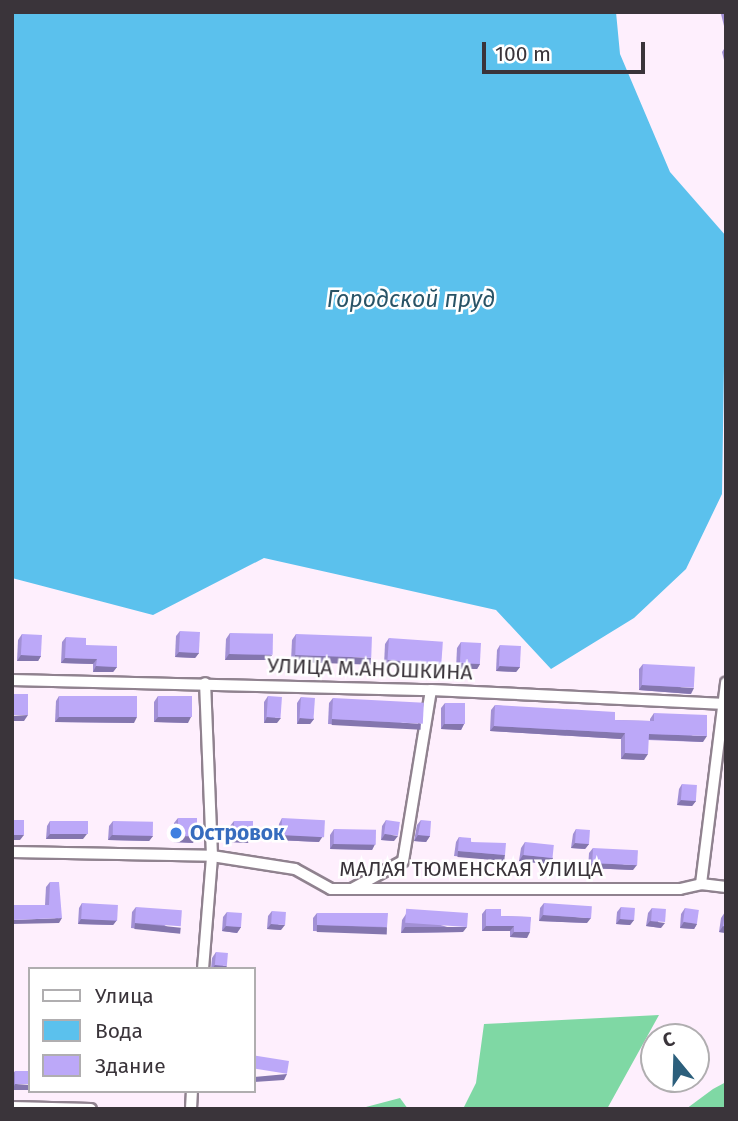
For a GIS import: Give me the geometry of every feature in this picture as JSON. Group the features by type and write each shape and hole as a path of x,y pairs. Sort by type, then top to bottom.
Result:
{"street":[{"name":"УЛИЦА М.АНОШКИНА","path":"12,680 431,690 724,704"},
{"path":"203,967 212,856 205,683"},
{"path":"701,884 726,683"},
{"path":"351,889 403,861 431,690"},
{"name":"МАЛАЯ ТЮМЕНСКАЯ УЛИЦА","path":"12,852 212,856 295,869 331,889 680,889 701,884 726,887"},
{"path":"12,1107 91,1109"}],"green space":[{"path":"659,1015 655,1023 640,1023 640,1049 607,1109 463,1109 476,1083 484,1024"},
{"path":"726,1082 726,1109 686,1109 710,1093"},
{"path":"400,1098 408,1109 365,1109 366,1107"}],"water":[{"name":"Городской пруд","path":"12,12 616,12 620,54 670,172 726,236 722,494 686,569 634,618 551,669 496,610 264,558 153,615 12,578"}],"building":[{"path":"180,631 200,632 199,653 179,652"},
{"path":"230,633 273,634 273,655 230,654"},
{"path":"22,634 42,635 41,656 21,655"},
{"path":"296,634 372,637 371,658 295,655"},
{"path":"66,637 86,638 86,645 117,646 117,667 96,666 97,659 65,658"},
{"path":"389,638 443,642 441,664 387,660"},
{"path":"461,642 481,643 480,664 460,663"},
{"path":"500,645 521,646 520,667 499,666"},
{"path":"643,664 695,667 694,688 642,685"},
{"path":"12,694 28,694 28,715 12,715"},
{"path":"59,696 137,696 137,717 59,717"},
{"path":"158,696 192,696 192,717 158,717"},
{"path":"268,696 282,697 281,718 267,717"},
{"path":"301,697 315,698 314,719 300,718"},
{"path":"333,698 424,703 423,724 332,719"},
{"path":"445,703 465,703 465,724 445,724"},
{"path":"495,705 615,712 615,720 654,721 654,713 707,715 707,736 649,734 648,754 625,753 625,733 494,726"},
{"path":"682,784 697,785 696,801 681,800"},
{"path":"178,818 197,818 197,836 178,836"},
{"path":"282,818 325,820 324,837 281,835"},
{"path":"12,820 24,820 24,835 12,835"},
{"path":"386,820 400,822 398,836 384,834"},
{"path":"421,820 431,821 430,836 418,835"},
{"path":"50,821 88,821 88,834 50,834"},
{"path":"113,821 153,822 153,836 113,835"},
{"path":"234,821 253,821 253,837 234,837"},
{"path":"334,829 376,830 376,845 334,844"},
{"path":"576,829 590,830 589,844 575,843"},
{"path":"459,837 471,838 471,842 506,843 505,855 458,851"},
{"path":"525,842 554,845 552,858 524,855"},
{"path":"593,848 638,850 637,865 592,863"},
{"path":"50,882 59,882 62,918 12,920 12,905 49,905"},
{"path":"82,903 118,905 117,921 81,919"},
{"path":"544,903 592,906 591,918 543,915"},
{"path":"136,907 182,910 181,926 135,923"},
{"path":"621,907 635,908 634,920 620,919"},
{"path":"652,908 666,909 665,922 651,921"},
{"path":"685,908 699,910 697,924 683,922"},
{"path":"406,909 468,913 467,927 405,923"},
{"path":"486,909 501,909 501,916 531,917 530,932 514,932 514,926 486,926"},
{"path":"272,911 286,912 285,925 271,924"},
{"path":"227,912 242,913 241,927 226,926"},
{"path":"317,913 388,913 387,927 317,925"},
{"path":"216,952 228,953 227,966 215,965"},
{"path":"256,1056 289,1061 287,1074 256,1069"},
{"path":"15,1071 28,1071 28,1084 15,1084"}],"place":[{"name":"Островок","path":"176,833"}]}
